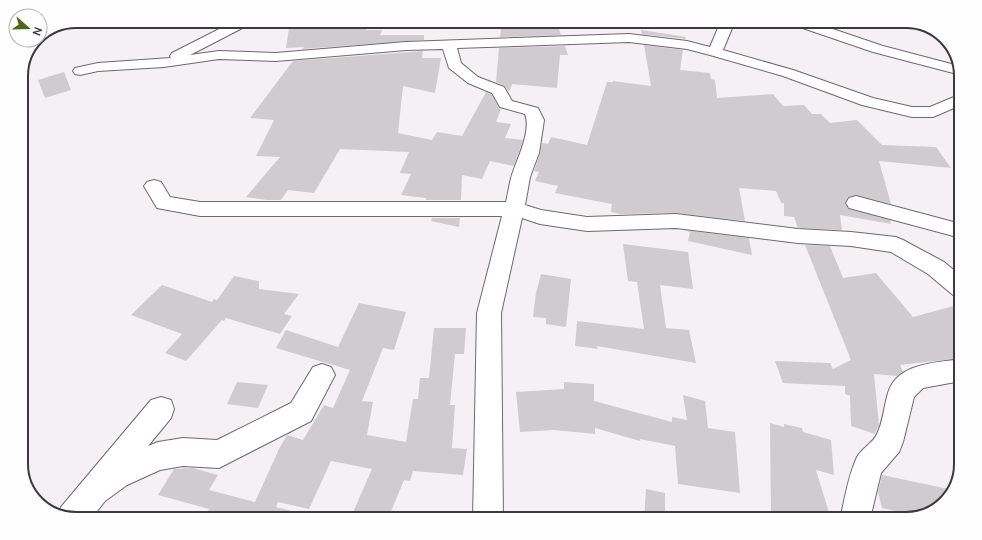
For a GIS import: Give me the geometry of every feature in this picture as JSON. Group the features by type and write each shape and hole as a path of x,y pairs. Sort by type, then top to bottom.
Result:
{"street":[{"path":"164,63 232,28"},
{"path":"715,52 725,28"},
{"path":"816,28 878,49 953,69"},
{"path":"80,71 98,67 164,63 219,55 276,57 406,46 629,38 687,45 715,52 788,73 868,102 912,112 933,112 954,102"},
{"path":"449,44 454,65 472,80 498,90 506,104 532,111 536,120 530,153 522,177 489,313 488,512"},
{"path":"154,186 164,203 200,209 514,209 540,217 587,224 676,221 798,236 851,239 896,246 936,268 954,283"},
{"path":"856,203 954,229"},
{"path":"857,512 868,466 889,442 902,391 916,378 954,371"},
{"path":"96,490 117,475 158,456 183,452 219,454 301,412 322,375"},
{"path":"77,512 161,409"}],"building":[{"path":"289,28 366,28 366,30 382,30 380,35 424,35 424,40 302,49 304,47 286,48"},
{"path":"501,29 559,29 561,35 500,37"},
{"path":"641,30 686,37 685,39 642,34"},
{"path":"644,45 683,50 680,70 710,73 711,79 715,80 717,98 773,94 783,106 804,105 812,114 821,114 830,123 857,120 882,145 936,147 951,168 879,161 891,204 856,195 848,197 845,204 849,209 890,220 891,224 840,215 842,230 798,228 794,217 784,216 784,203 781,203 776,191 739,188 745,221 676,213 621,214 611,212 612,204 555,193 558,186 535,181 539,172 534,171 542,143 548,144 551,137 587,145 607,82 613,81 651,86"},
{"path":"565,46 568,55 560,55 557,88 512,84 509,92 505,86 496,82 499,48"},
{"path":"423,51 422,58 441,58 435,93 403,86 398,133 432,140 437,132 462,136 486,92 491,94 501,109 496,122 511,124 505,138 523,140 514,166 490,161 482,179 462,175 461,200 426,200 426,198 401,195 411,174 400,173 409,152 340,149 314,193 288,190 281,200 246,197 280,157 256,156 274,120 250,118 293,61"},
{"path":"64,72 71,90 45,98 38,80"},
{"path":"432,218 460,218 459,227 431,221"},
{"path":"683,230 749,238 752,255 688,241 690,232"},
{"path":"623,244 688,252 693,289 660,285 666,328 689,330 696,363 597,346 598,349 575,346 577,321 644,329 637,282 628,281"},
{"path":"805,245 830,246 843,278 876,273 913,317 954,306 954,359 900,365 903,372 897,376 874,374 879,425 875,434 851,426 850,396 845,394 845,386 783,383 775,361 830,363 833,369 851,360"},
{"path":"541,274 571,279 566,327 546,324 546,318 533,317 536,293"},
{"path":"234,276 259,281 259,289 299,294 284,314 292,316 280,334 226,318 224,321 222,320 186,361 165,353 182,334 131,315 162,285 212,302 214,299 217,300"},
{"path":"359,303 406,312 394,350 383,348 362,401 373,402 367,435 406,442 413,399 418,399 420,378 429,378 434,328 466,328 464,354 455,354 450,405 455,405 452,448 467,449 463,475 413,471 410,481 404,480 391,512 353,512 372,469 331,461 309,509 278,502 276,507 296,512 207,512 209,509 158,495 174,469 193,468 218,475 209,490 255,502 287,435 303,440 324,405 333,408 350,370 276,348 286,330 338,347"},
{"path":"237,382 268,385 258,408 227,404"},
{"path":"564,382 594,384 594,401 672,422 672,417 687,420 683,395 705,401 708,428 735,432 740,493 678,484 675,446 640,439 640,441 595,428 595,434 554,430 520,432 516,392 564,389"},
{"path":"770,423 784,427 784,424 802,428 803,432 831,440 834,475 816,470 829,512 771,512"},
{"path":"882,475 947,489 940,498 930,506 912,512 900,512 882,508 878,492"},
{"path":"646,489 665,493 665,512 644,512"}]}
